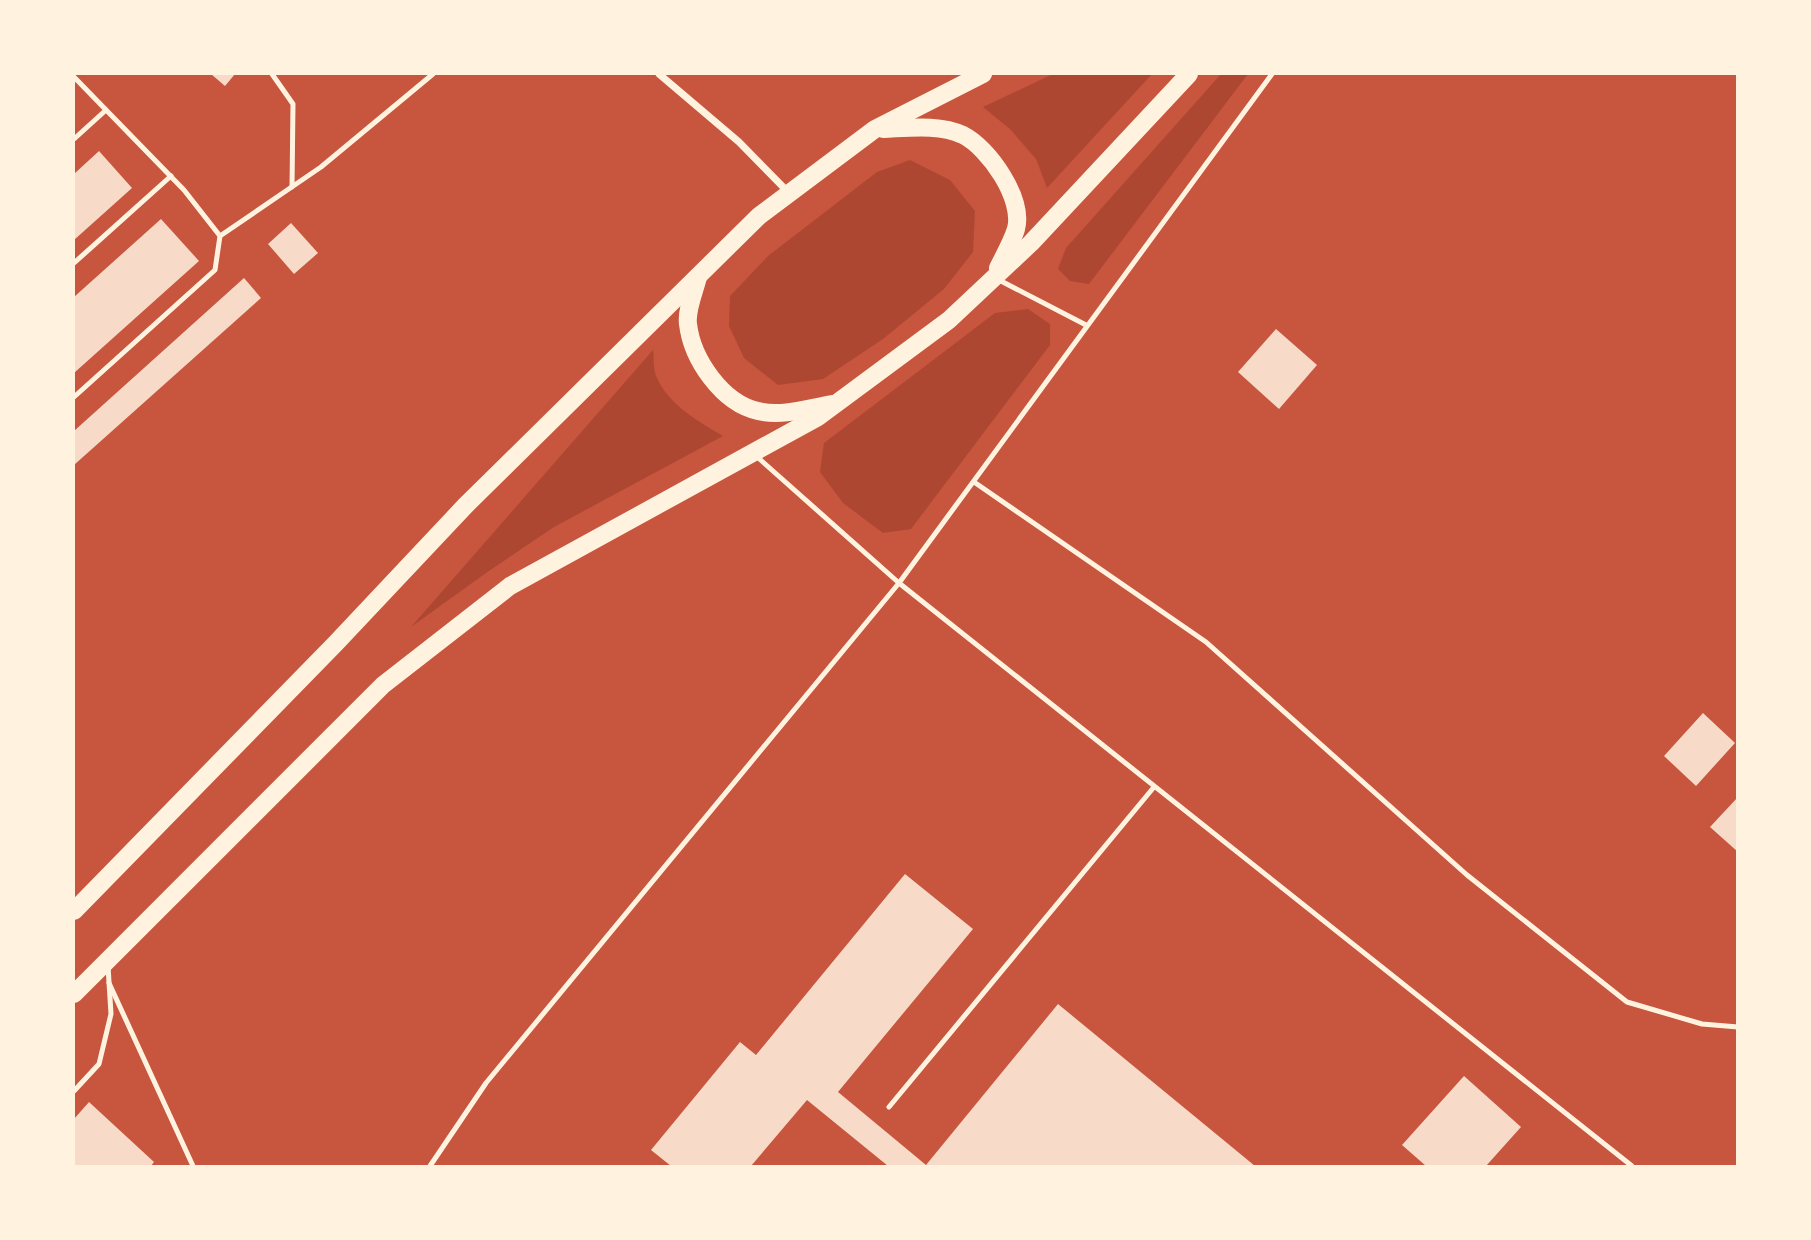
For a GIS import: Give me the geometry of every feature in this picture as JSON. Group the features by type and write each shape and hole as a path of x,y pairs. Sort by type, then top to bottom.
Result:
{"main road":[{"path":"74,911 466,506 759,216 875,129 982,74"},
{"path":"74,994 383,685 510,586 818,417 949,320 1040,233 1189,74"},
{"path":"875,129 928,127 964,135 995,163 1015,198 1017,227 993,278"},
{"path":"698,277 687,322 697,356 727,396 757,411 787,413 838,402"}],"street":[{"path":"659,74 738,142 789,194"}],"lane":[{"path":"272,74 293,104 292,187"},
{"path":"74,397 215,270 220,236 321,167 433,74"},
{"path":"430,1167 486,1083 899,583 1272,74"},
{"path":"74,77 171,176 220,236"},
{"path":"74,139 106,110"},
{"path":"74,263 171,176"},
{"path":"993,278 1086,325"},
{"path":"753,453 899,583 1422,997 1632,1167"},
{"path":"974,482 1206,642 1467,875 1627,1002 1702,1024 1738,1027"},
{"path":"889,1107 1154,787"},
{"path":"74,1091 99,1064 111,1014 107,959"},
{"path":"109,984 193,1167"}],"shaded area":[{"path":"1053,74 1152,74 1047,188 1036,159 1010,129 983,107"},
{"path":"1221,74 1248,74 1089,284 1070,281 1058,269 1066,248"},
{"path":"910,160 950,180 975,211 973,252 944,289 883,339 823,379 778,385 744,358 729,326 730,296 768,256 877,172"},
{"path":"1028,309 1050,324 1050,345 911,529 883,533 843,503 820,472 824,443 995,313"},
{"path":"653,350 654,368 662,388 677,405 723,436 554,527 411,627"}],"building":[{"path":"211,74 235,74 225,86"},
{"path":"99,151 132,188 74,240 74,174"},
{"path":"161,219 199,261 74,373 74,297"},
{"path":"291,223 318,253 294,274 268,244"},
{"path":"244,278 261,298 74,465 74,431"},
{"path":"1276,329 1317,365 1279,409 1238,372"},
{"path":"1703,713 1735,743 1696,786 1664,756"},
{"path":"1738,797 1738,852 1710,827"},
{"path":"905,874 973,929 838,1092 926,1165 1058,1004 1255,1166 888,1166 807,1100 751,1166 671,1166 651,1150 740,1042 756,1055"},
{"path":"1464,1076 1521,1127 1486,1166 1426,1166 1402,1145"},
{"path":"89,1102 154,1162 151,1166 74,1165 74,1119"}]}
